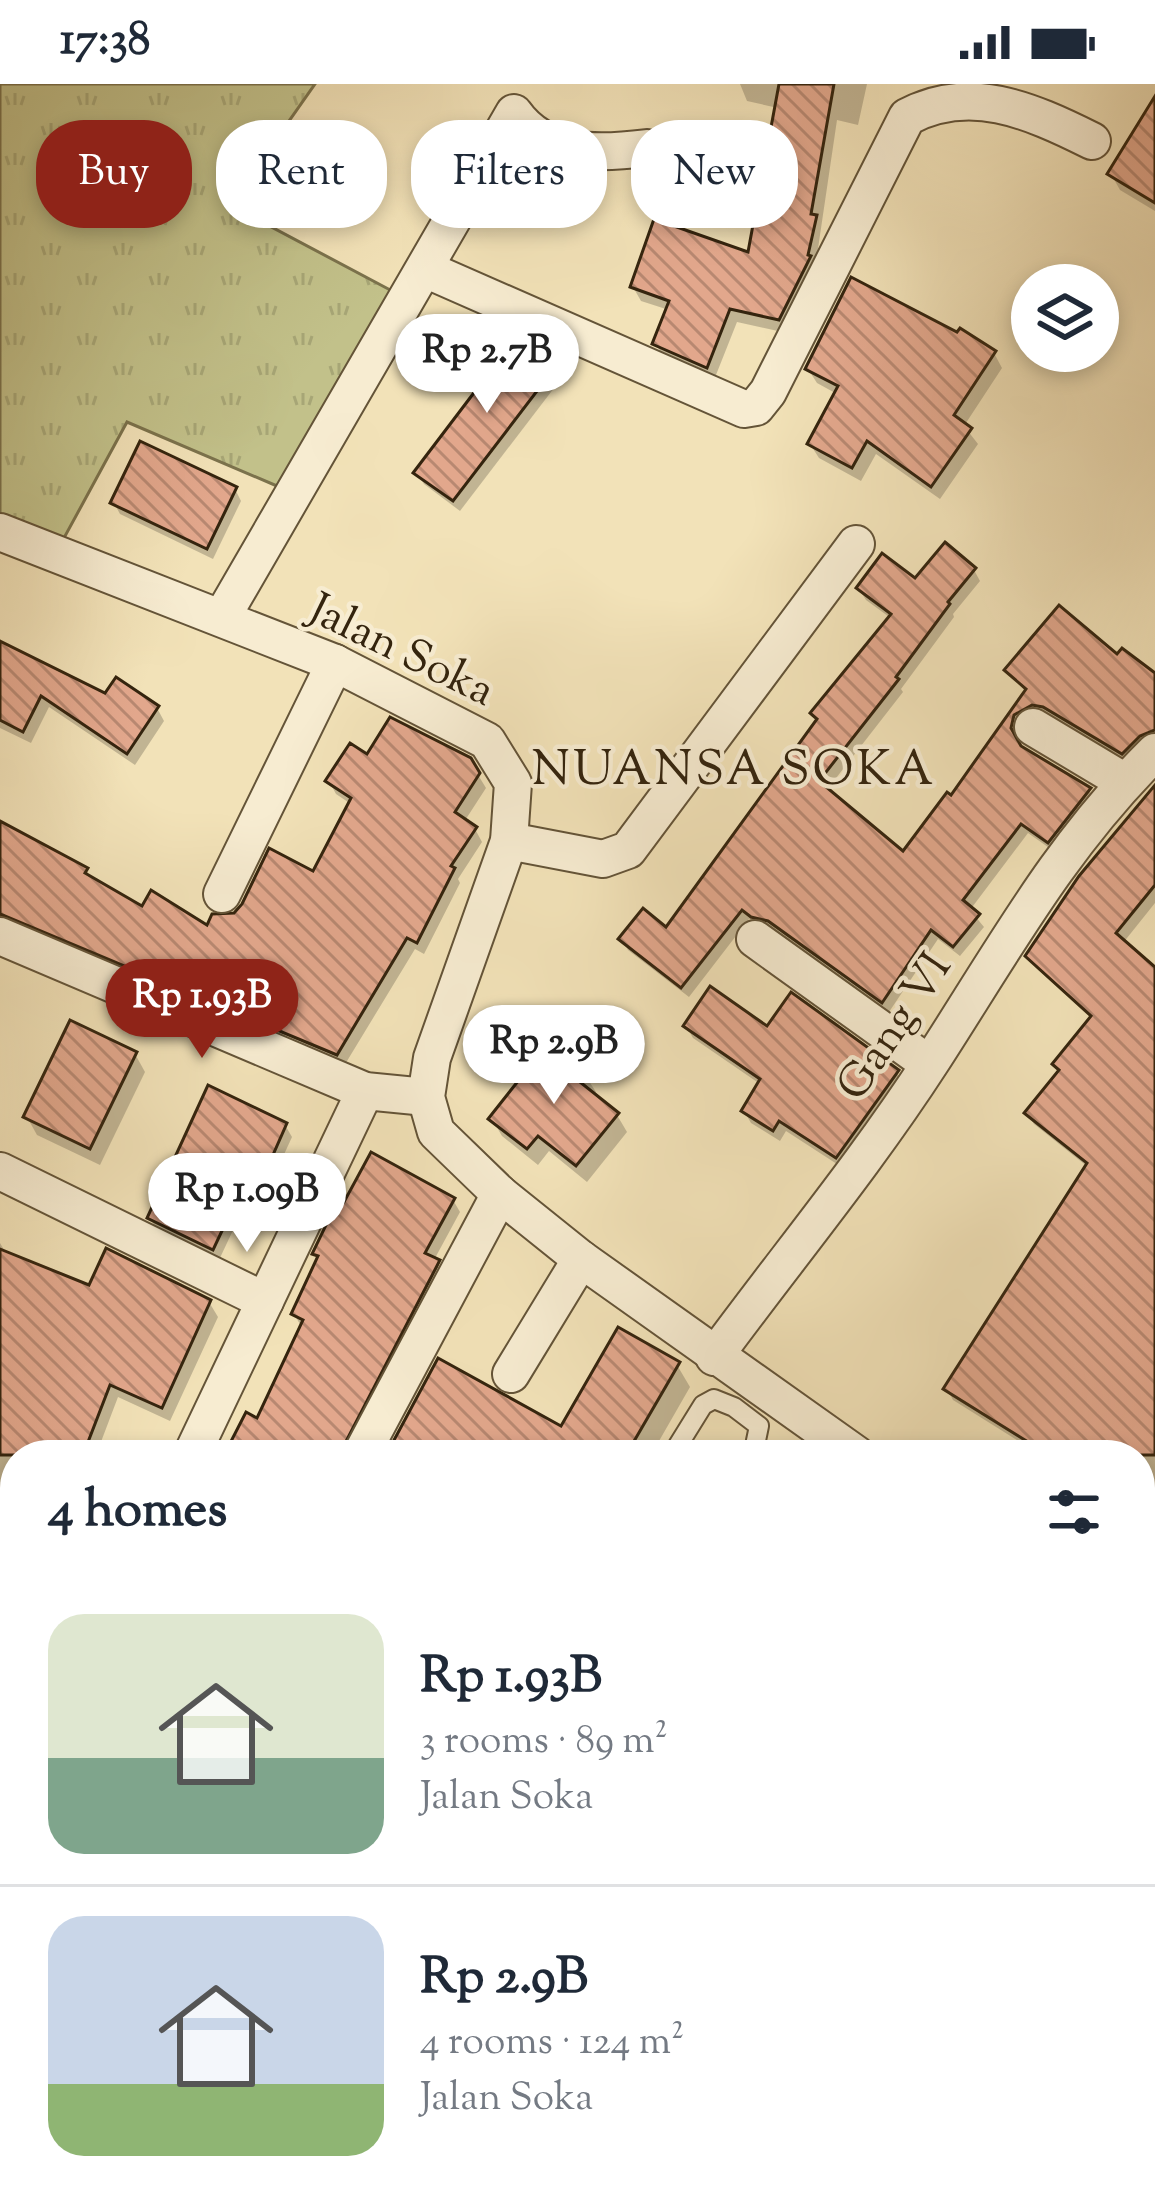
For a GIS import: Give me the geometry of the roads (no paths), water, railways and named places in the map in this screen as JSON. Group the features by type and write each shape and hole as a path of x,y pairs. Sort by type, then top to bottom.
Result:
{"street":[{"path":"425,269 744,409 756,407 907,117 926,99 950,88 997,94 1092,141"},
{"path":"222,617 514,113 528,133 559,146 597,154 631,150"},
{"name":"Jalan Soka","path":"0,532 335,663 488,741 513,783 509,841 432,1058 426,1097"},
{"path":"509,841 603,859 628,850 856,544"},
{"path":"222,894 335,663"},
{"path":"1033,727 1125,782"},
{"name":"Gang VI","path":"714,1357 929,1064 1010,932 1083,830 1155,752"},
{"path":"0,936 365,1091 426,1097 436,1132 500,1194 714,1357 743,1395 828,1440"},
{"path":"755,939 929,1064"},
{"path":"199,1440 365,1091"},
{"path":"0,1172 265,1301"},
{"path":"369,1440 500,1194"},
{"path":"511,1374 581,1258"}],"lane":[{"path":"682,1440 708,1400 743,1395 759,1426 756,1440"}],"district":[{"name":"NUANSA SOKA","path":"734,767"}]}
